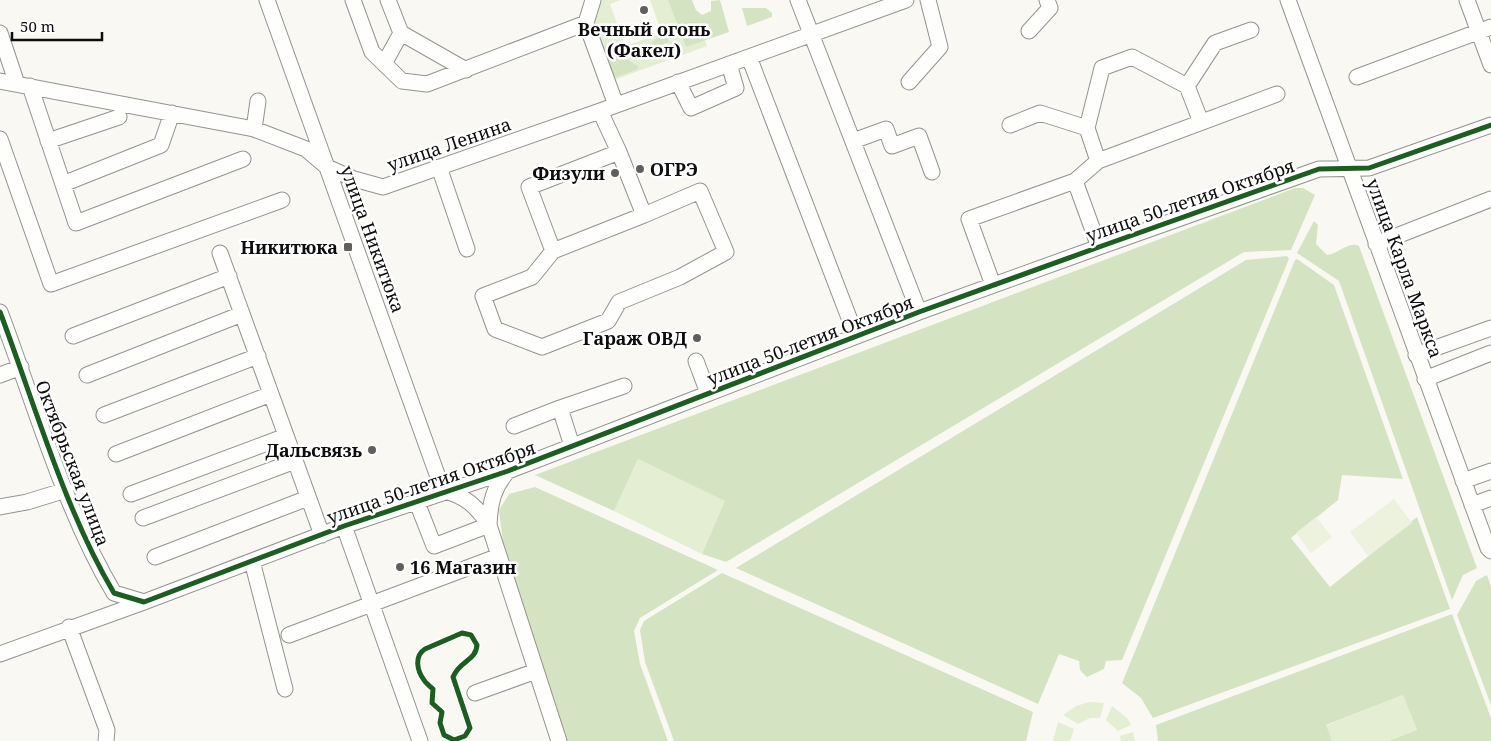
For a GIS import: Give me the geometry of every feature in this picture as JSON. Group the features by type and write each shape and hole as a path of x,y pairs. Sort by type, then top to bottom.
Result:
{"street":[{"name":"улица Никитюка","path":"267,0 443,491"},
{"path":"353,0 372,52 402,81 427,84 586,23"},
{"path":"388,0 400,33 466,70"},
{"path":"593,0 586,23 616,105"},
{"path":"798,0 919,312"},
{"name":"улица Ленина","path":"0,81 254,129 306,149 327,167 354,178 383,186 600,111 906,0"},
{"path":"909,82 940,47 928,0"},
{"path":"1029,31 1050,8 1047,0"},
{"name":"улица Карла Маркса","path":"1288,0 1416,356 1489,549"},
{"path":"1467,0 1485,30 1491,65"},
{"path":"1187,86 1215,43 1251,30"},
{"path":"1357,78 1485,30"},
{"path":"0,33 48,141 76,223 243,159"},
{"path":"384,64 400,33"},
{"path":"749,57 856,336"},
{"path":"1098,161 1087,128 1102,68 1132,57 1187,86 1201,122"},
{"path":"678,82 691,108 736,88 729,64"},
{"path":"993,285 970,220 1075,181 1098,161 1277,94"},
{"path":"254,129 258,101"},
{"path":"600,111 619,152 644,216"},
{"path":"63,184 161,145 172,113"},
{"path":"1010,125 1040,113 1087,128"},
{"path":"48,141 119,117"},
{"name":"улица 50-летия Октября","path":"0,654 416,500 508,471 919,312 1319,169 1369,168 1491,126"},
{"path":"853,141 886,129 892,146 918,136 932,172"},
{"path":"0,139 51,284 282,200"},
{"path":"553,251 529,187 619,152"},
{"path":"439,167 467,249"},
{"path":"1075,181 1099,247"},
{"path":"700,191 726,252 680,277 619,302 608,321 542,348 495,329 483,296 532,277 553,251 644,216 700,191"},
{"path":"1376,244 1491,199"},
{"path":"220,253 322,535"},
{"path":"73,336 229,276"},
{"name":"Октябрьская улица","path":"0,312 66,490 100,570 114,593 144,602"},
{"path":"87,376 242,314"},
{"path":"1416,356 1491,328"},
{"path":"1425,379 1491,353"},
{"path":"104,415 258,356"},
{"path":"696,361 708,393"},
{"path":"0,375 21,367"},
{"path":"514,426 624,386"},
{"path":"116,454 271,394"},
{"path":"560,408 572,446"},
{"path":"131,494 286,436"},
{"path":"143,518 295,461"},
{"path":"489,525 490,503 496,485 508,471"},
{"path":"1463,482 1491,471"},
{"path":"0,507 27,502 66,490"},
{"path":"443,491 459,494 478,509 489,525 559,741"},
{"path":"155,557 308,498"},
{"path":"1472,504 1491,498"},
{"path":"416,500 434,546 489,525"},
{"path":"344,526 420,741"},
{"path":"289,636 499,556"},
{"path":"252,561 285,689"},
{"path":"69,627 107,730 106,741"},
{"path":"475,693 536,671"}],"green space":[{"path":"594,0 621,0 610,4 625,46 662,33 650,0 690,0 707,46 611,81 591,27"},
{"path":"668,0 692,0 696,10 702,15 711,11 711,1 720,0 729,32 686,47"},
{"path":"742,8 766,8 772,13 772,17 747,26"},
{"path":"663,25 669,42 653,48 651,43 662,33 660,27"},
{"path":"603,46 608,46 639,67 636,70 613,78 602,49"},
{"path":"1295,188 1303,188 1315,195 1291,250 1244,252 726,562 702,554 725,501 638,459 614,511 535,475"},
{"path":"1314,221 1318,225 1316,244 1327,255 1347,246 1359,246 1477,568 1463,575 1452,600 1339,281 1297,253"},
{"path":"1287,256 1289,259 1122,660 1106,661 1104,669 1087,677 1080,670 1079,661 1059,654 1038,704 736,568 1246,260"},
{"path":"1297,259 1334,285 1403,479 1342,475 1338,500 1291,538 1330,587 1417,517 1450,609 1153,718 1141,698 1122,683"},
{"path":"638,459 726,501 702,554 614,511"},
{"path":"535,487 718,570 640,618 634,631 640,664 668,741 565,741 503,543 499,510 509,494"},
{"path":"1394,499 1412,523 1368,556 1350,532"},
{"path":"1316,517 1332,537 1311,553 1296,533"},
{"path":"722,573 1033,712 1026,741 674,741 645,662 640,630 644,621"},
{"path":"1487,575 1491,587 1491,705 1457,615 1476,581"},
{"path":"1452,614 1491,718 1491,741 1388,741 1417,730 1403,695 1326,725 1332,741 1158,741 1156,725"},
{"path":"1403,695 1417,730 1388,741 1332,741 1325,726"},
{"path":"1089,702 1104,703 1100,718 1090,718 1078,724 1063,715 1076,706"},
{"path":"1112,706 1127,718 1131,725 1118,731 1106,720"},
{"path":"1058,722 1074,729 1070,741 1053,741"},
{"path":"1133,732 1135,741 1121,741 1120,736"}],"cycle path":[{"path":"0,312 51,456 96,561 114,593 144,602 344,526 508,471 919,312 1319,169 1369,168 1491,125"},
{"path":"462,633 471,635 477,645 474,654 456,671 453,677 470,728 465,736 454,740 444,735 440,723 442,712 432,703 433,689 422,676 418,668 418,660 425,649 462,633"}],"place":[{"name":"Вечный огонь (Факел)","path":"644,10"},
{"name":"ОГРЭ","path":"640,169"},
{"name":"Физули","path":"615,173"},
{"name":"Никитюка","path":"348,247"},
{"name":"Гараж ОВД","path":"697,338"},
{"name":"Дальсвязь","path":"372,450"},
{"name":"16 Магазин","path":"400,567"}]}
